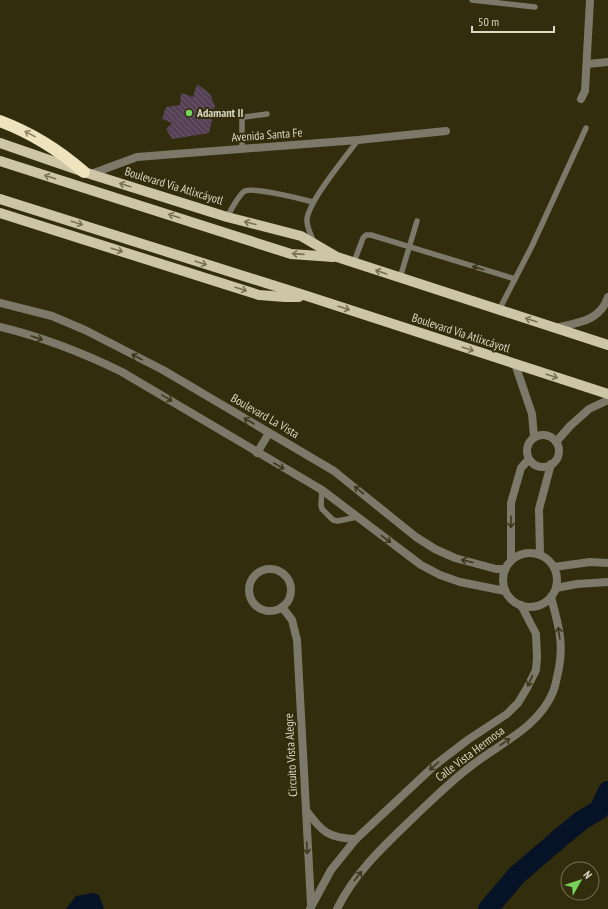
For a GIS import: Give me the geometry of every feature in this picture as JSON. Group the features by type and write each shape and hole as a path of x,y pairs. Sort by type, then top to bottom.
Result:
{"highway":[{"path":"0,121 20,128 46,143 88,173"}],"main road":[{"name":"Boulevard Vía Atlixcáyotl","path":"0,143 88,173 227,216 301,236 337,257"},
{"name":"Boulevard Vía Atlixcáyotl","path":"0,161 292,254 337,257 354,262 608,345"},
{"name":"Boulevard Vía Atlixcáyotl","path":"0,199 307,296 608,394"},
{"name":"Boulevard Vía Atlixcáyotl","path":"0,213 259,295 285,298 307,296"}],"street":[{"path":"581,99 585,91 590,0"},
{"path":"587,64 608,62"},
{"name":"Avenida Santa Fe","path":"88,173 137,157 358,140 446,131"},
{"path":"554,328 577,323 594,317 602,309 608,297"},
{"name":"Boulevard La Vista","path":"0,303 52,316 85,330 163,370 334,471 416,537 435,549 455,558 496,569 505,569"},
{"path":"0,327 25,334 96,359 151,388 257,453 322,490 421,565 440,575 460,582 505,591"},
{"path":"515,364 532,414 534,437"},
{"path":"556,442 585,412 608,400"},
{"path":"257,453 269,433"},
{"path":"546,435 556,442 558,455 556,460 551,464 545,467 539,466 533,464 529,459 527,447 534,437 546,435"},
{"path":"511,560 511,503 521,468 529,459"},
{"path":"540,555 539,509 551,464"},
{"path":"530,552 540,555 548,560 554,567 557,577 556,588 551,597 542,604 532,607 521,605 512,600 505,591 502,580 505,569 511,560 520,554 530,552"},
{"path":"554,567 590,562 608,563"},
{"path":"272,569 282,573 289,580 291,590 289,600 282,607 273,611 263,610 255,604 250,595 250,585 254,576 262,570 272,569"},
{"path":"556,588 577,584 608,582"},
{"name":"Calle Vista Hermosa","path":"337,909 346,891 385,845 446,786 471,765 519,732 534,720 545,707 553,691 561,658 560,637 551,597"},
{"name":"Calle Vista Hermosa","path":"311,907 331,870 356,839 435,765 469,739 507,714 518,703 536,670 537,657 536,634 521,605"},
{"name":"Circuito Vista Alegre","path":"282,607 292,620 297,640 311,907"},
{"path":"305,809 318,826 328,834 341,838 356,839"}],"lane":[{"path":"472,0 535,7"},
{"path":"242,149 242,119 244,117 267,114"},
{"path":"499,310 586,128"},
{"path":"315,244 307,225 307,219 313,202 358,140"},
{"path":"227,216 241,194 250,190 283,195 313,202"},
{"path":"400,278 417,221"},
{"path":"354,262 363,238 366,235 371,235 515,278"},
{"path":"322,490 322,509 333,520 338,521 358,517"}],"water":[{"path":"93,893 99,895 104,909 66,909 76,896"}],"building":[{"name":"Adamant II","path":"197,84 210,94 215,106 209,133 172,139 166,129 172,123 162,119 166,107 180,105 181,93 193,97"}],"waterway":[{"path":"488,909 517,875 582,820 599,810 608,791"}],"place":[{"name":"Adamant II","path":"189,113"}]}
